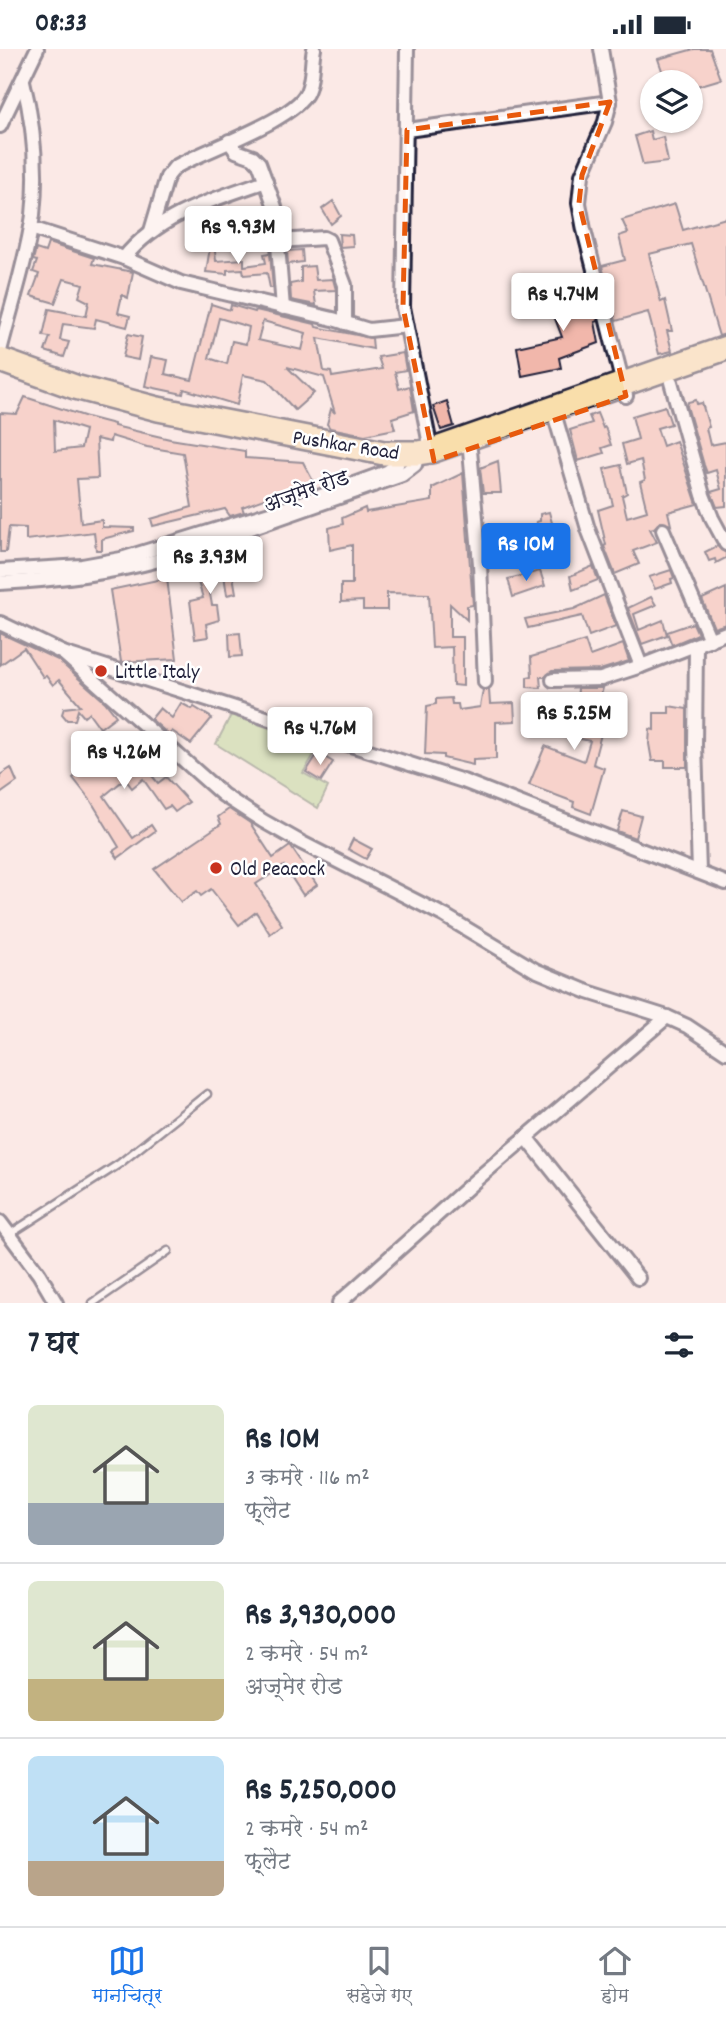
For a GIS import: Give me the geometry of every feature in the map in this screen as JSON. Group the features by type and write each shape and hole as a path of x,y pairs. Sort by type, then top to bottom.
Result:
{"highway":[{"name":"Pushkar Road","path":"0,372 51,392 131,416 316,453 416,458 470,450 556,420 726,348"},
{"name":"Pushkar Road","path":"0,360 75,387 158,409 416,458 625,390 671,382 726,361"}],"street":[{"path":"0,126 37,49"},
{"path":"151,231 167,177 175,167 269,122 297,105 310,85 314,49"},
{"path":"407,49 402,291 416,458"},
{"path":"601,49 610,101 606,122 582,175 579,203 625,390"},
{"path":"0,351 31,228 36,178 33,129 23,81"},
{"path":"407,130 610,101"},
{"path":"229,141 236,151 255,158 275,207 284,308"},
{"path":"124,258 135,244 151,231 202,205 266,181"},
{"path":"31,228 124,258 181,283 369,330 406,326"},
{"path":"279,241 328,240 345,285 345,323"},
{"path":"671,382 703,495 726,544"},
{"path":"556,420 588,529 641,666"},
{"path":"470,450 480,564 485,682"},
{"name":"अज्मेर रोड","path":"0,571 159,561 402,475 416,458"},
{"path":"663,530 710,640"},
{"name":"अज्मेर रोड","path":"0,583 76,577 122,564"},
{"path":"0,623 63,653 441,773 726,883"},
{"path":"553,680 600,679 726,633"},
{"path":"695,646 699,872"},
{"path":"63,653 223,795 263,821 445,916 535,970 588,992 667,1017 687,1026 726,1052"},
{"path":"339,1303 526,1137 667,1017"},
{"path":"526,1137 638,1278"},
{"path":"0,1222 39,1274 56,1303"}],"lane":[{"path":"10,1234 119,1164 207,1094"},
{"path":"93,1303 169,1251"}],"highlighted area":[{"path":"610,102 582,175 579,203 626,396 434,461 403,307 407,130"}],"green space":[{"path":"231,715 320,745 303,773 328,787 318,808 216,744"}],"building":[{"path":"694,49 710,49 721,79 703,84 703,70 662,70 658,59"},
{"path":"650,133 652,140 663,137 668,162 643,165 635,136"},
{"path":"333,201 341,216 331,224 322,209"},
{"path":"675,204 683,230 726,218 726,334 719,336 691,244 649,254 661,302 665,300 672,331 667,331 672,351 659,354 648,312 616,321 602,266 625,260 619,236 628,233 622,220"},
{"path":"339,234 352,235 353,246 340,247"},
{"path":"211,241 214,241 216,261 244,259 244,266 266,263 264,254 270,253 273,288 270,288 267,273 244,275 243,269 227,270 227,274 206,272"},
{"path":"48,243 94,258 92,264 133,272 128,298 122,295 118,313 130,316 127,327 96,319 94,328 63,324 60,340 69,342 64,357 45,351 50,337 43,336 49,309 86,316 89,302 79,297 83,284 64,279 55,303 31,296 39,274 33,272 37,261 33,260 36,249 45,252"},
{"path":"302,250 303,262 288,264 287,251"},
{"path":"314,266 316,280 333,279 336,290 314,291 316,305 291,300 290,284 301,282 301,267"},
{"path":"589,286 598,321 595,322 599,343 559,358 561,368 522,376 517,347 562,337 548,300"},
{"path":"211,304 230,310 231,305 372,338 373,349 318,338 324,371 331,372 332,377 382,369 378,357 403,353 406,370 395,372 399,389 410,386 414,411 392,418 395,429 365,435 330,428 327,424 331,409 335,413 324,377 287,367 314,393 295,410 267,380 243,375 237,405 184,389 183,394 145,386 151,357 168,360 165,374 192,380","holes":["219,318 249,327 246,344 232,341 227,364 209,358","263,321 306,333 302,350 258,340"]},
{"path":"128,334 142,337 138,360 123,357"},
{"path":"25,397 114,426 170,439 245,451 245,458 303,462 313,481 242,507 244,512 230,516 225,509 153,526 151,519 192,507 183,453 147,447 111,436 110,442 96,439 98,478 77,479 81,523 102,520 102,527 134,528 134,531 102,539 102,550 96,550 94,532 26,540 26,528 9,527 6,552 0,552 0,413 17,414","holes":["54,420 85,430 81,448 55,451"]},
{"path":"696,400 697,404 702,403 709,427 706,428 710,445 726,442 726,506 717,507 711,492 721,489 716,470 707,473 687,406 688,402"},
{"path":"447,401 454,426 441,430 433,406"},
{"path":"665,406 671,424 657,428 663,446 676,441 697,504 668,512 671,525 660,522 650,529 657,542 633,551 639,564 615,574 604,546 606,545 598,510 613,505 604,469 621,465 627,493 622,496 627,517 647,511 640,482 645,480 641,460 627,464 622,444 638,439 632,416"},
{"path":"597,413 611,445 602,448 604,453 578,461 570,430 592,423 589,416"},
{"path":"498,461 501,493 483,493 480,468"},
{"path":"463,473 473,605 467,606 467,620 450,604 450,637 463,637 463,686 453,685 452,647 432,648 429,594 387,593 387,610 363,610 363,601 341,602 341,584 352,584 352,545 330,550 329,528 343,524 342,518 365,508 366,512 432,501 432,488"},
{"path":"549,512 561,555 546,558 536,522 540,521 540,514"},
{"path":"717,546 726,553 726,558 716,563 715,559 709,561 705,552"},
{"path":"230,558 236,593 227,595 224,575 207,578 212,605 217,605 219,620 206,624 208,637 195,639 190,601 203,598 197,566"},
{"path":"593,566 598,580 573,590 570,576"},
{"path":"671,570 674,578 671,579 672,583 655,589 649,577"},
{"path":"540,571 545,586 513,597 508,579"},
{"path":"167,578 177,659 121,662 110,590"},
{"path":"726,588 726,624 714,628 702,599"},
{"path":"604,595 616,626 589,636 582,616 528,628 525,619 574,609"},
{"path":"651,597 656,605 634,614 639,630 663,620 667,635 642,644 628,608"},
{"path":"693,623 698,634 672,645 667,632"},
{"path":"0,633 58,660 105,702 116,716 100,728 89,713 84,717 78,710 75,720 67,720 62,714 64,708 81,706 59,680 53,685 46,676 43,677 24,648 0,665"},
{"path":"240,633 242,656 230,657 229,634"},
{"path":"585,641 590,656 623,644 629,661 600,670 552,671 545,677 540,677 541,688 527,687 527,677 532,676 531,657"},
{"path":"578,688 603,688 598,705 608,708 593,764 604,768 591,814 573,807 574,802 529,785 545,746 584,761 590,741 548,732 557,702 577,702"},
{"path":"483,690 489,690 490,704 514,703 515,721 496,722 496,759 473,760 473,765 443,758 443,755 425,754 427,706 436,704 436,699 451,698 452,704 458,704 459,710 480,707"},
{"path":"181,703 212,718 191,744 172,731 169,735 151,719 160,708 172,718"},
{"path":"669,706 687,709 687,767 665,767 665,761 652,761 649,744 650,729 654,730 654,713 669,713"},
{"path":"122,739 158,783 166,777 189,802 175,812 170,806 164,809 143,779 132,788 125,779 104,796 133,838 151,825 155,831 118,858 113,851 119,847 91,801 73,778 91,763 95,767 108,758 103,752"},
{"path":"318,753 333,762 321,781 306,772"},
{"path":"11,768 17,782 0,794 0,775"},
{"path":"229,809 250,823 273,858 290,846 317,885 303,895 284,866 256,884 282,925 270,934 256,912 239,925 211,889 201,896 197,891 181,902 154,869 221,824 218,817"},
{"path":"623,811 641,816 635,838 617,831"},
{"path":"353,839 372,849 366,859 348,849"}],"place":[{"name":"Little Italy","path":"101,671"},
{"name":"Old Peacock","path":"216,868"}]}
